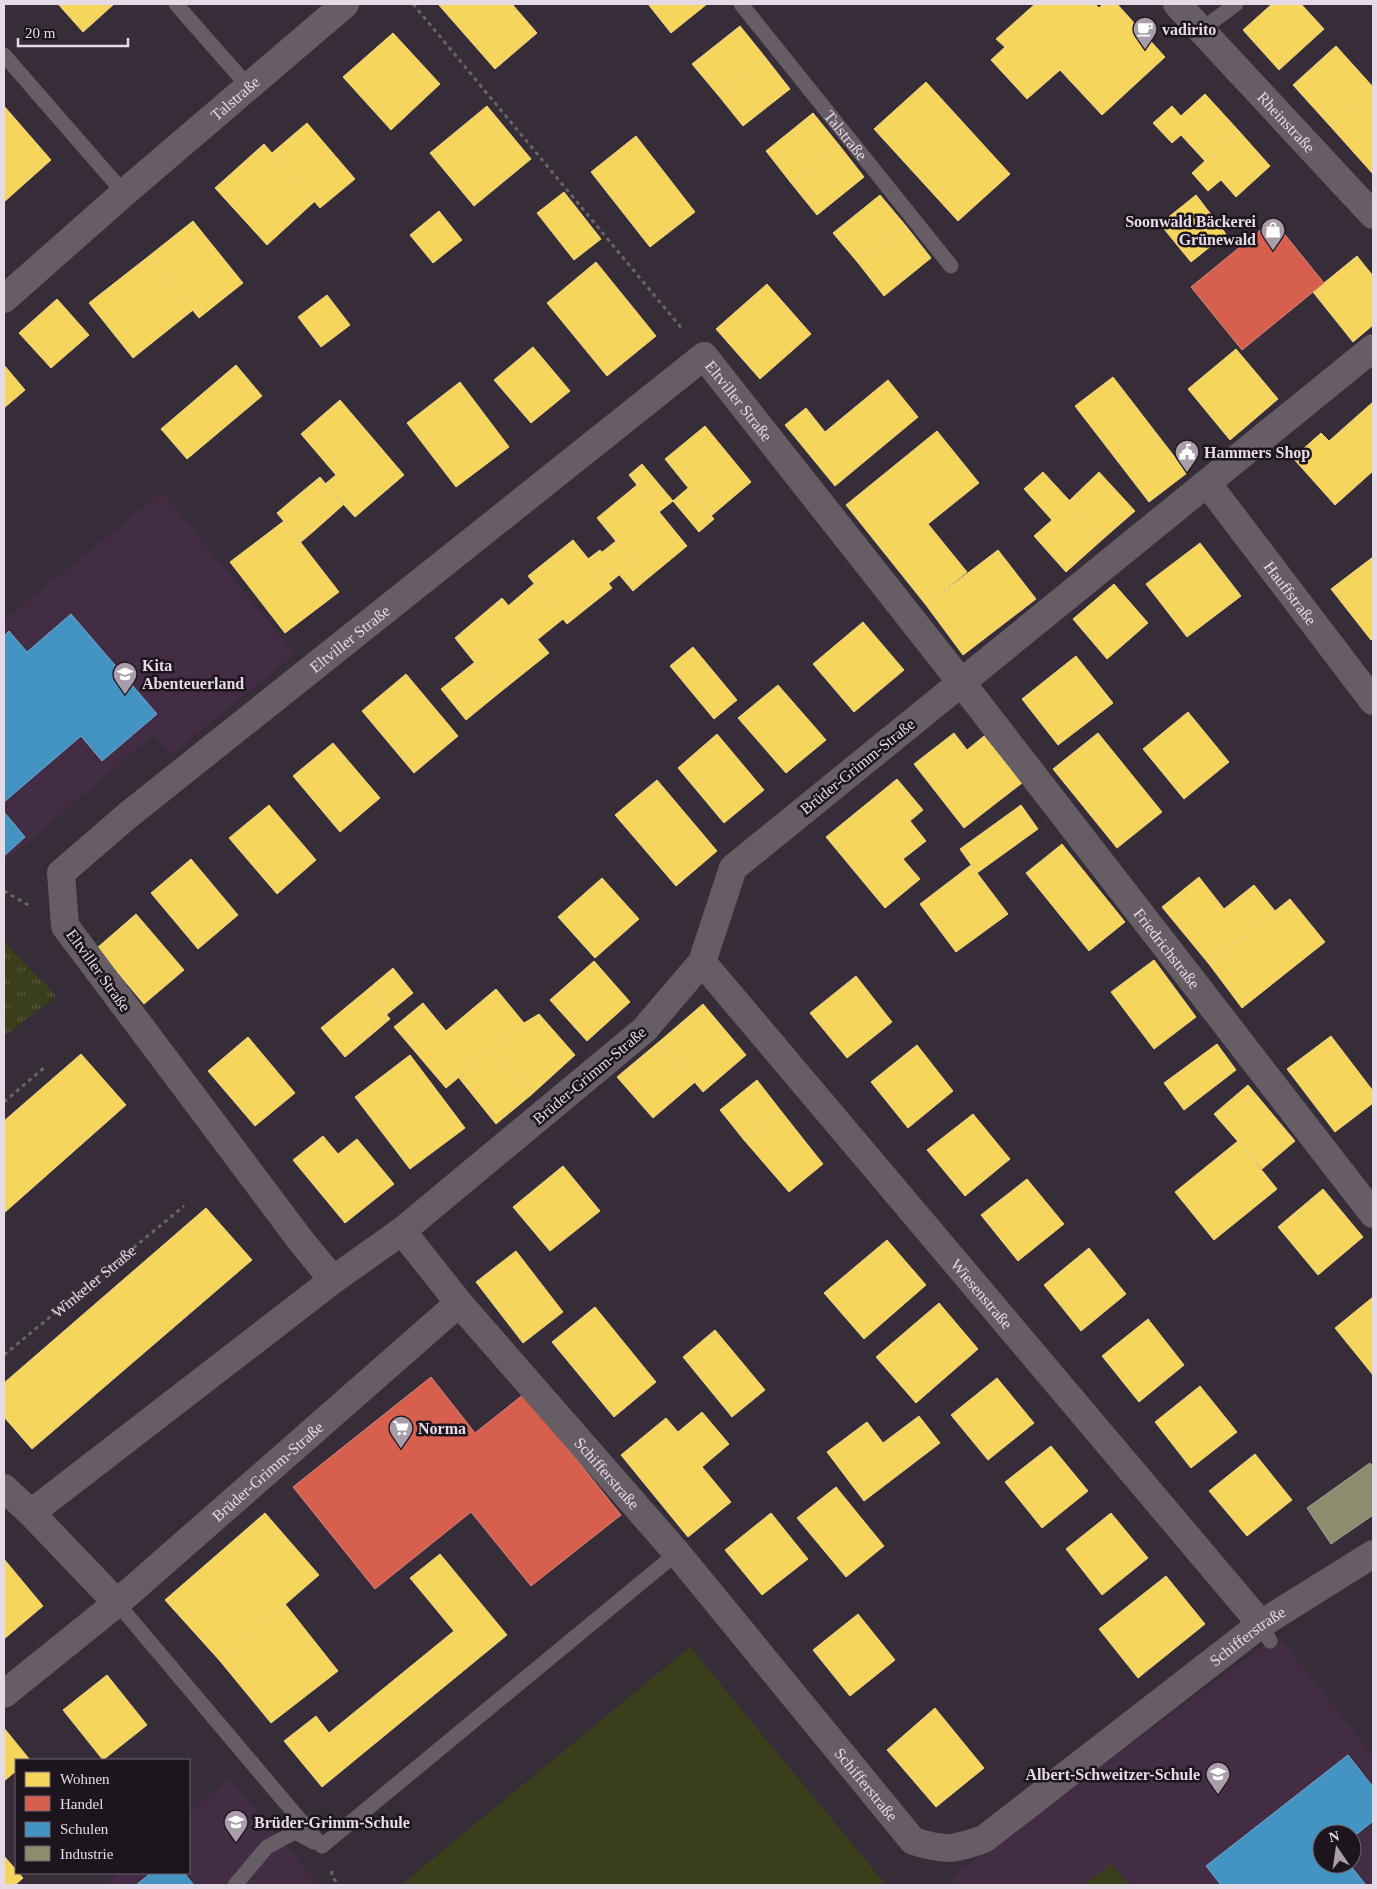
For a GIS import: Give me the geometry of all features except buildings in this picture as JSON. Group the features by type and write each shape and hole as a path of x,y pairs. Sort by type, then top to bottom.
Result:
{"street":[{"name":"Talstraße","path":"4,300 124,193 345,4"},
{"name":"Rheinstraße","path":"1177,4 1373,215"},
{"name":"Brüder-Grimm-Straße","path":"31,1513 333,1280 402,1231 644,1030 702,962 733,868 1373,348"},
{"name":"Eltviller Straße","path":"333,1280 301,1241 65,926 61,873 143,804 704,356 961,682"},
{"name":"Hauffstraße","path":"1207,483 1373,701"},
{"name":"Friedrichstraße","path":"961,682 1373,1214"},
{"name":"Wiesenstraße","path":"702,962 1265,1633"},
{"path":"402,1231 459,1303"},
{"name":"Brüder-Grimm-Straße","path":"4,1694 117,1603 459,1303"},
{"name":"Schifferstraße","path":"459,1303 676,1553 913,1841 938,1849 961,1847 984,1839 1373,1554"},
{"path":"4,1488 31,1513 117,1603"}],"lane":[{"path":"176,4 248,86"},
{"name":"Talstraße","path":"741,4 951,266"},
{"path":"1201,30 1236,4"},
{"path":"4,55 124,193"},
{"path":"322,1846 676,1553"},
{"path":"117,1603 322,1846"},
{"path":"235,1885 267,1847 295,1832 322,1846"}],"path":[{"path":"413,4 704,356"},
{"path":"4,1102 45,1067"},
{"name":"Winkeler Straße","path":"4,1355 184,1206"}],"shaded area":[{"name":"Kita Abenteuerland","path":"162,492 295,654 172,754 153,735 4,863 4,620"},
{"name":"Albert-Schweitzer-Schule","path":"1278,1635 1373,1756 1373,1885 956,1885 950,1878"},
{"name":"Brüder-Grimm-Schule","path":"229,1778 319,1885 104,1885 117,1874 190,1874 190,1812"}],"green space":[{"path":"4,942 56,996 4,1036"},
{"path":"690,1647 886,1885 401,1885"},
{"path":"1112,1864 1129,1885 1083,1885"}],"place":[{"name":"vadirito","path":"1145,50"},
{"name":"Soonwald Bäckerei Grünewald","path":"1273,251"},
{"name":"Hammers Shop","path":"1187,473"},
{"name":"Kita Abenteuerland","path":"125,695"},
{"name":"Norma","path":"401,1449"},
{"name":"Albert-Schweitzer-Schule","path":"1218,1795"},
{"name":"Brüder-Grimm-Schule","path":"236,1843"}]}
